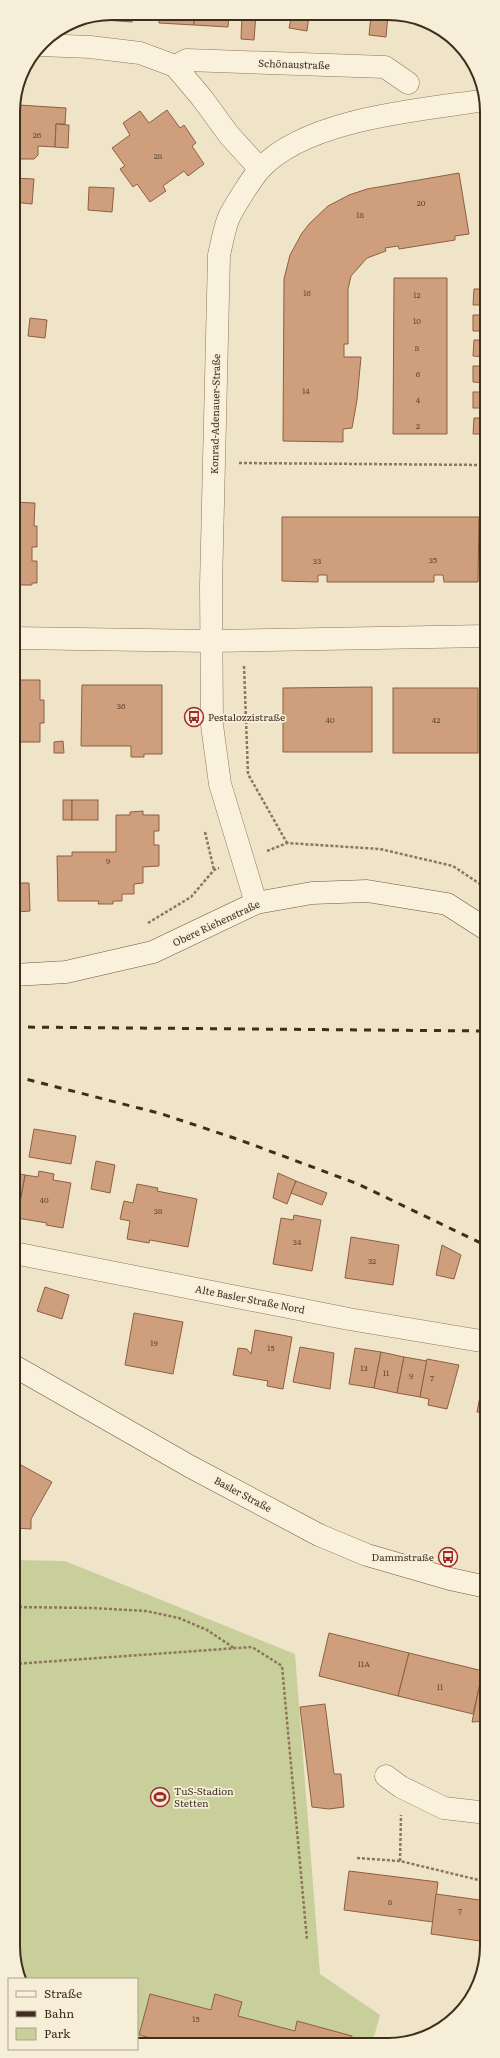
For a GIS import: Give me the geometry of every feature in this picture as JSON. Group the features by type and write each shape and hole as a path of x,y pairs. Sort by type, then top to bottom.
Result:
{"street":[{"path":"49,46 140,53 175,66 202,98 229,135 260,169"},
{"name":"Schönaustraße","path":"175,66 187,60 385,67 408,83"},
{"name":"Konrad-Adenauer-Straße","path":"256,903 220,784 212,725 211,641 219,255 229,218 260,169 289,146 318,133 359,120 479,101"},
{"path":"20,638 211,641 480,636"},
{"name":"Obere Riehenstraße","path":"20,975 66,972 153,952 256,903 312,892 367,891 447,904 480,925"},
{"name":"Alte Basler Straße Nord","path":"20,1254 349,1318 480,1341"},
{"name":"Basler Straße","path":"20,1369 191,1467 320,1535 366,1555 450,1579 480,1585"},
{"path":"394,1781 444,1808 480,1812"}],"path":[{"path":"243,464 480,465"},
{"path":"243,640 248,774 287,844 380,849 453,866 480,884"},
{"path":"145,925 191,896 214,870"},
{"path":"20,1607 92,1608 146,1611 179,1618 207,1630 234,1648"},
{"path":"20,1664 252,1647 282,1666 307,1940"},
{"path":"394,1781 400,1861"},
{"path":"357,1858 400,1861 480,1880"}],"green space":[{"name":"TuS-Stadion Stetten","path":"20,1560 65,1561 295,1654 320,1974 380,2015 374,2038 138,2038 138,1978 26,1978 23,1970 20,1946"}],"building":[{"path":"105,20 132,20 132,22"},
{"path":"159,20 194,20 194,25 159,23"},
{"path":"194,20 229,20 228,27 194,25"},
{"path":"242,20 256,20 254,40 241,39"},
{"path":"291,20 308,20 307,31 289,28"},
{"path":"370,20 388,20 386,37 369,35"},
{"path":"20,105 66,108 65,124 56,124 55,147 38,146 38,155 34,159 20,159"},
{"path":"167,110 180,128 184,125 196,143 192,146 204,164 188,176 184,171 163,186 166,191 150,202 137,184 133,187 120,169 125,166 112,148 130,135 123,123 140,111 149,123"},
{"path":"56,124 69,125 68,148 55,147"},
{"path":"459,173 469,234 455,236 455,240 399,249 398,246 385,248 386,251 367,258 351,276 348,289 348,344 344,344 344,357 361,357 357,400 352,428 343,429 343,442 283,441 284,279 290,255 302,233 328,206 349,195 367,189"},
{"path":"20,178 34,179 32,204 20,203"},
{"path":"89,187 114,188 112,212 88,210"},
{"path":"394,278 447,278 447,434 393,434"},
{"path":"474,289 480,289 480,305 473,305"},
{"path":"473,315 480,315 480,331 473,331"},
{"path":"30,318 47,320 45,338 28,336"},
{"path":"474,340 480,340 480,357 473,356"},
{"path":"473,366 480,366 480,383 473,382"},
{"path":"473,392 480,392 480,408 473,408"},
{"path":"474,418 480,418 480,434 473,434"},
{"path":"20,502 35,503 34,526 37,526 37,547 32,547 32,561 37,561 37,583 32,583 32,585 20,585"},
{"path":"282,517 479,517 478,582 444,582 443,575 434,575 434,582 327,582 327,575 318,575 318,582 282,581"},
{"path":"20,680 40,680 40,700 44,700 44,723 40,723 40,742 20,742"},
{"path":"82,685 162,685 162,754 144,754 144,757 131,757 131,746 81,746"},
{"path":"372,687 372,752 283,752 283,688"},
{"path":"393,688 478,688 478,753 393,753"},
{"path":"63,741 64,753 54,753 54,742"},
{"path":"63,800 72,800 72,820 63,820"},
{"path":"72,800 98,800 98,820 72,820"},
{"path":"143,811 143,815 159,815 159,831 154,831 154,845 159,845 159,866 143,867 143,883 134,884 134,894 122,894 122,901 113,901 113,904 98,904 99,901 58,901 57,856 72,856 72,852 116,852 116,815 130,815 130,812"},
{"path":"20,883 29,883 30,911 20,912"},
{"path":"34,1129 76,1136 71,1164 29,1157"},
{"path":"96,1161 115,1165 110,1193 91,1189"},
{"path":"39,1171 54,1174 53,1180 71,1183 63,1228 46,1225 47,1223 20,1218 20,1202 25,1175 38,1177"},
{"path":"278,1173 296,1181 287,1204 273,1198"},
{"path":"20,1174 25,1175 20,1202"},
{"path":"296,1181 327,1193 322,1205 291,1193"},
{"path":"137,1184 158,1188 157,1191 197,1199 188,1247 150,1240 149,1243 127,1239 130,1221 120,1219 124,1201 133,1203"},
{"path":"294,1215 321,1220 312,1271 273,1264 281,1218 293,1220"},
{"path":"351,1237 399,1245 393,1285 345,1278"},
{"path":"442,1245 461,1255 454,1279 436,1275"},
{"path":"45,1287 69,1295 62,1319 37,1311"},
{"path":"134,1313 183,1322 173,1374 125,1365"},
{"path":"255,1330 292,1337 283,1389 267,1386 268,1381 233,1375 238,1348 247,1349 251,1354"},
{"path":"300,1347 334,1353 330,1389 293,1382"},
{"path":"355,1348 381,1352 374,1388 349,1384"},
{"path":"381,1352 404,1357 397,1393 374,1388"},
{"path":"404,1357 427,1361 420,1397 397,1393"},
{"path":"427,1359 459,1365 447,1409 428,1405 429,1399 420,1397"},
{"path":"480,1396 480,1412 477,1412"},
{"path":"21,1465 52,1482 31,1519 31,1529 20,1528"},
{"path":"329,1633 409,1653 398,1696 319,1676"},
{"path":"409,1653 480,1670 480,1684 473,1714 398,1696"},
{"path":"480,1683 480,1721 472,1722"},
{"path":"325,1704 334,1774 341,1774 344,1807 329,1809 312,1807 300,1707"},
{"path":"349,1871 438,1882 433,1922 344,1910"},
{"path":"436,1894 480,1900 480,1941 431,1934"},
{"path":"150,1994 211,2010 215,1994 242,2002 238,2016 295,2031 297,2021 352,2036 352,2038 151,2038 139,2035"}],"railway":[{"path":"20,1027 480,1031"},
{"path":"20,1078 162,1114 240,1140 358,1184 480,1243"}],"place":[{"name":"Pestalozzistraße","path":"194,717"},
{"name":"Dammstraße","path":"448,1557"},
{"name":"TuS-Stadion Stetten","path":"160,1797"}]}
